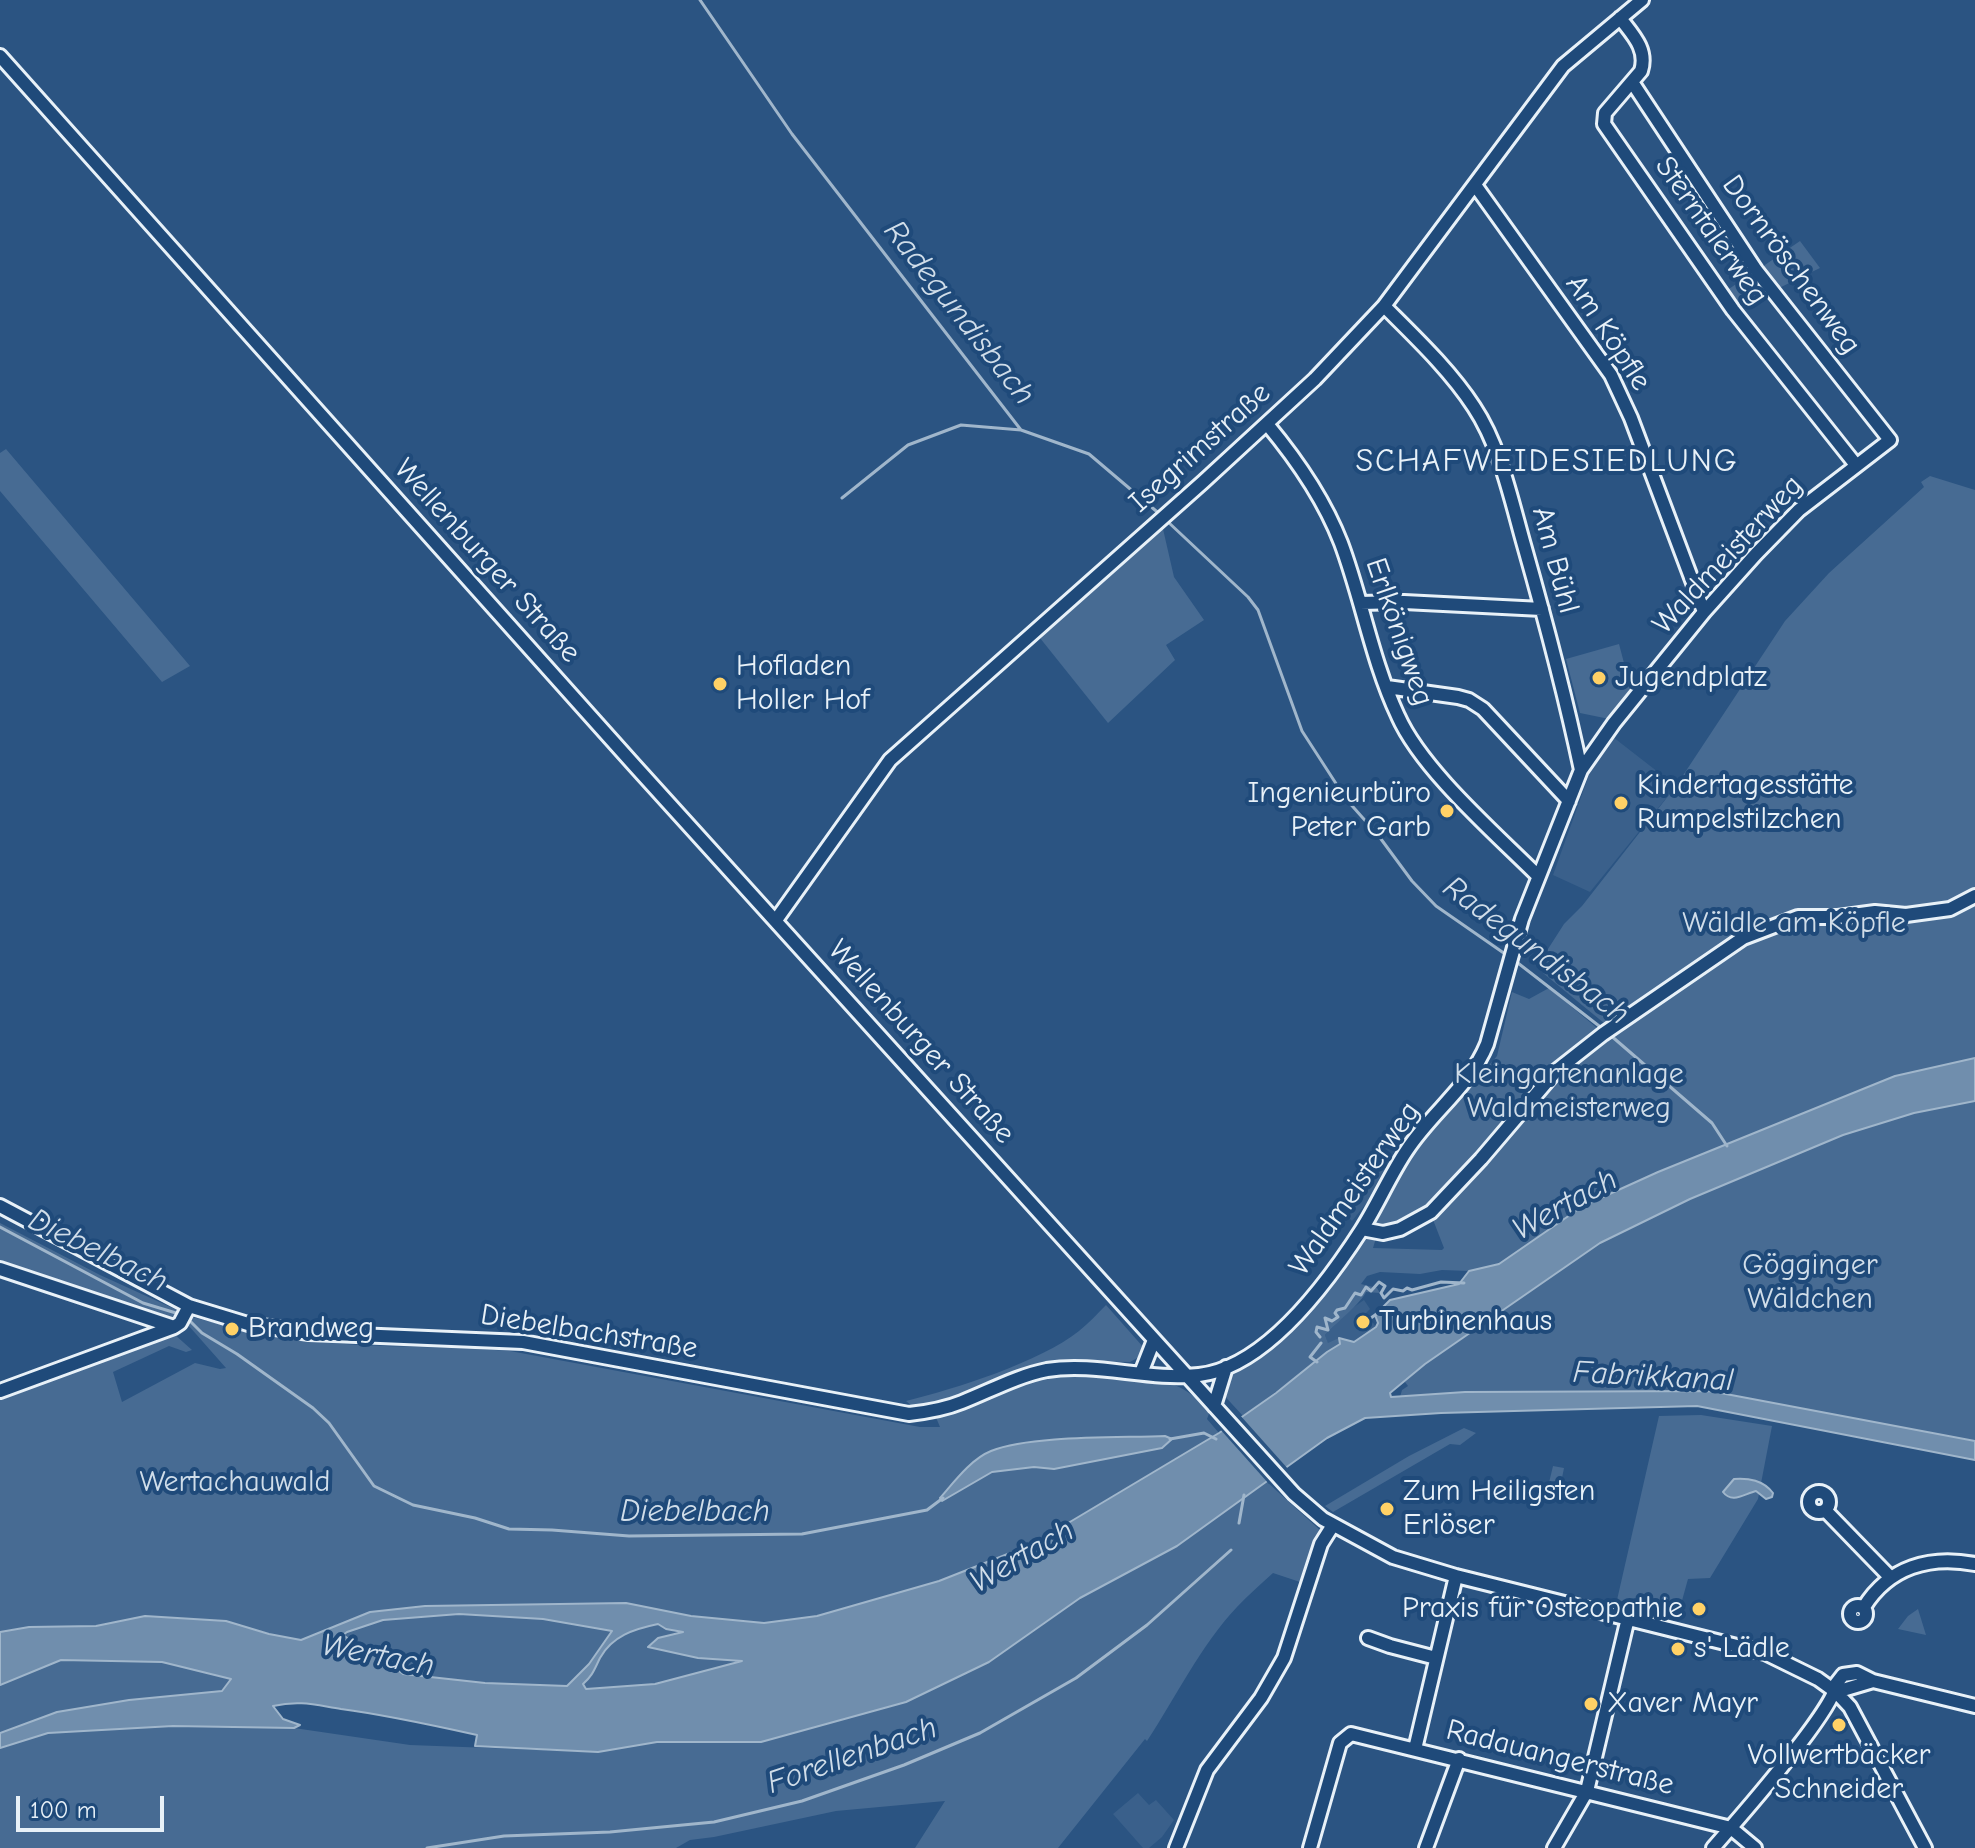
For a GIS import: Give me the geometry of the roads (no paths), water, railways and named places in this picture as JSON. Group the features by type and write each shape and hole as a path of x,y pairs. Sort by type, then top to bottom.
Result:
{"street":[{"name":"Isegrimstraße","path":"776,920 890,760 1267,424 1384,306 1563,66 1642,0"},
{"name":"Sterntalerweg","path":"1620,18 1637,41 1644,57 1641,71 1605,113 1604,124 1733,310 1856,465"},
{"name":"Wellenburger Straße","path":"0,56 1285,1485 1333,1525 1393,1557 1456,1576 1765,1653 1801,1669 1836,1692 1858,1721 1925,1848"},
{"name":"Dornröschenweg","path":"1632,82 1756,270 1890,440 1856,465"},
{"name":"Am Köpfle","path":"1475,185 1611,375 1631,418 1704,612"},
{"name":"Am Bühl","path":"1384,306 1475,407 1487,430 1542,609 1581,770"},
{"name":"Erlkönigweg","path":"1267,424 1313,486 1328,514 1345,555 1397,716 1430,765 1538,876"},
{"name":"Waldmeisterweg","path":"1187,1376 1226,1367 1275,1336 1314,1295 1362,1229 1408,1148 1479,1064 1538,876 1581,770 1614,723 1704,612 1799,510 1856,465"},
{"path":"1360,603 1404,602 1542,609"},
{"path":"1387,687 1469,700 1483,709 1569,801"},
{"path":"1362,1229 1383,1233 1400,1229 1431,1212 1556,1071 1606,1032 1743,938 1798,917 1838,917 1875,912 1906,915 1950,909 1975,896"},
{"name":"Diebelbachstraße","path":"0,1206 189,1306 248,1324 309,1333 523,1342 909,1414 960,1403 1009,1381 1048,1370 1105,1370 1187,1376"},
{"path":"0,1269 174,1327"},
{"path":"0,1391 174,1327 180,1323 189,1306"},
{"path":"1141,1373 1154,1340"},
{"path":"1214,1406 1226,1367"},
{"path":"1825,1510 1890,1577"},
{"path":"1176,1848 1207,1770 1261,1698 1284,1658 1321,1544 1333,1525"},
{"path":"1864,1607 1872,1594 1890,1577 1922,1563 1942,1560 1975,1564"},
{"path":"1415,1749 1456,1576"},
{"path":"1554,1848 1587,1791 1628,1618"},
{"path":"1368,1638 1436,1658"},
{"path":"1713,1848 1836,1692 1873,1681 1975,1706"},
{"name":"Radauangerstraße","path":"1310,1848 1340,1743 1346,1736 1357,1734 1731,1828 1755,1848"},
{"path":"1426,1848 1459,1759"}],"water":[{"name":"Wertach","path":"1975,1058 1975,1101 1914,1113 1843,1135 1690,1199 1600,1243 1425,1364 1390,1393 1391,1397 1465,1392 1710,1391 1975,1441 1975,1460 1697,1406 1365,1418 1327,1438 1177,1546 1080,1598 989,1662 906,1702 761,1742 657,1742 598,1752 475,1746 477,1735 392,1717 300,1703 273,1706 283,1719 300,1725 294,1728 173,1726 48,1733 0,1748 0,1733 57,1712 129,1700 222,1691 231,1679 162,1662 61,1660 0,1685 0,1632 29,1627 96,1626 145,1616 226,1621 301,1640 370,1612 425,1606 626,1603 691,1616 764,1623 817,1616 939,1581 1033,1544 1219,1433 1340,1344 1339,1338 1354,1342 1376,1327 1375,1315 1390,1300 1459,1284 1469,1271 1499,1264 1583,1206 1658,1172 1895,1076","holes":["459,1614 543,1619 612,1631 589,1664 567,1686 485,1683 403,1674 343,1635 383,1620","658,1624 683,1632 658,1638 648,1647 698,1658 742,1661 655,1684 586,1689 583,1684 611,1644 632,1631"]},
{"path":"1165,1436 1172,1439 1162,1448 1054,1469 1034,1467 992,1472 942,1501 940,1498 977,1459 1008,1446 1052,1440"},
{"path":"1734,1479 1760,1483 1773,1493 1772,1497 1766,1499 1756,1491 1738,1497 1727,1496 1723,1492"}],"waterway":[{"name":"Radegundisbach","path":"700,0 792,134 1021,430 1089,454 1162,516"},
{"path":"842,498 908,445 961,425 1021,430"},
{"name":"Radegundisbach","path":"1167,521 1258,610 1302,731 1346,799 1436,906 1508,956"},
{"name":"Radegundisbach","path":"1514,960 1603,1029"},
{"name":"Radegundisbach","path":"1609,1034 1712,1123 1727,1146"},
{"name":"Diebelbach","path":"0,1227 143,1303 176,1313"},
{"path":"1320,1337 1317,1327 1328,1330 1325,1318 1332,1321 1338,1317 1335,1313 1337,1310 1345,1308 1355,1293 1361,1295 1366,1287 1371,1291 1379,1282 1385,1286 1381,1293 1384,1298 1393,1289 1412,1290 1441,1282 1464,1283"},
{"path":"1368,1320 1378,1313"},
{"name":"Diebelbach","path":"190,1321 202,1333 313,1408 329,1423 374,1486 413,1505 475,1518 509,1529 629,1536 802,1534 927,1510 943,1498"},
{"path":"1317,1362 1310,1357 1321,1343"},
{"name":"Diebelbach","path":"1170,1439 1204,1433 1216,1439"},
{"name":"Forellenbach","path":"1239,1523 1244,1495"},
{"name":"Forellenbach","path":"427,1848 504,1836 610,1832 714,1822 802,1801 904,1765 980,1733 1076,1678 1147,1625 1231,1550"}],"place":[{"name":"Jugendplatz","path":"1599,678"},
{"name":"Hofladen Holler Hof","path":"720,684"},
{"name":"Kindertagesstätte Rumpelstilzchen","path":"1621,803"},
{"name":"Ingenieurbüro Peter Garb","path":"1447,811"},
{"name":"Turbinenhaus","path":"1363,1322"},
{"name":"Brandweg","path":"232,1329"},
{"name":"Zum Heiligsten Erlöser","path":"1387,1509"},
{"name":"Praxis für Osteopathie","path":"1699,1609"},
{"name":"s' Lädle","path":"1678,1649"},
{"name":"Xaver Mayr","path":"1591,1704"},
{"name":"Vollwertbäcker Schneider","path":"1839,1725"}],"district":[{"name":"SCHAFWEIDESIEDLUNG","path":"1547,462"}],"park label":[{"name":"Wäldle am Köpfle","path":"1794,924"},
{"name":"Kleingartenanlage Waldmeisterweg","path":"1569,1092"},
{"name":"Gögginger Wäldchen","path":"1810,1283"},
{"name":"Wertachauwald","path":"235,1483"}],"water label":[{"name":"Fabrikkanal","path":"1653,1377"}]}
